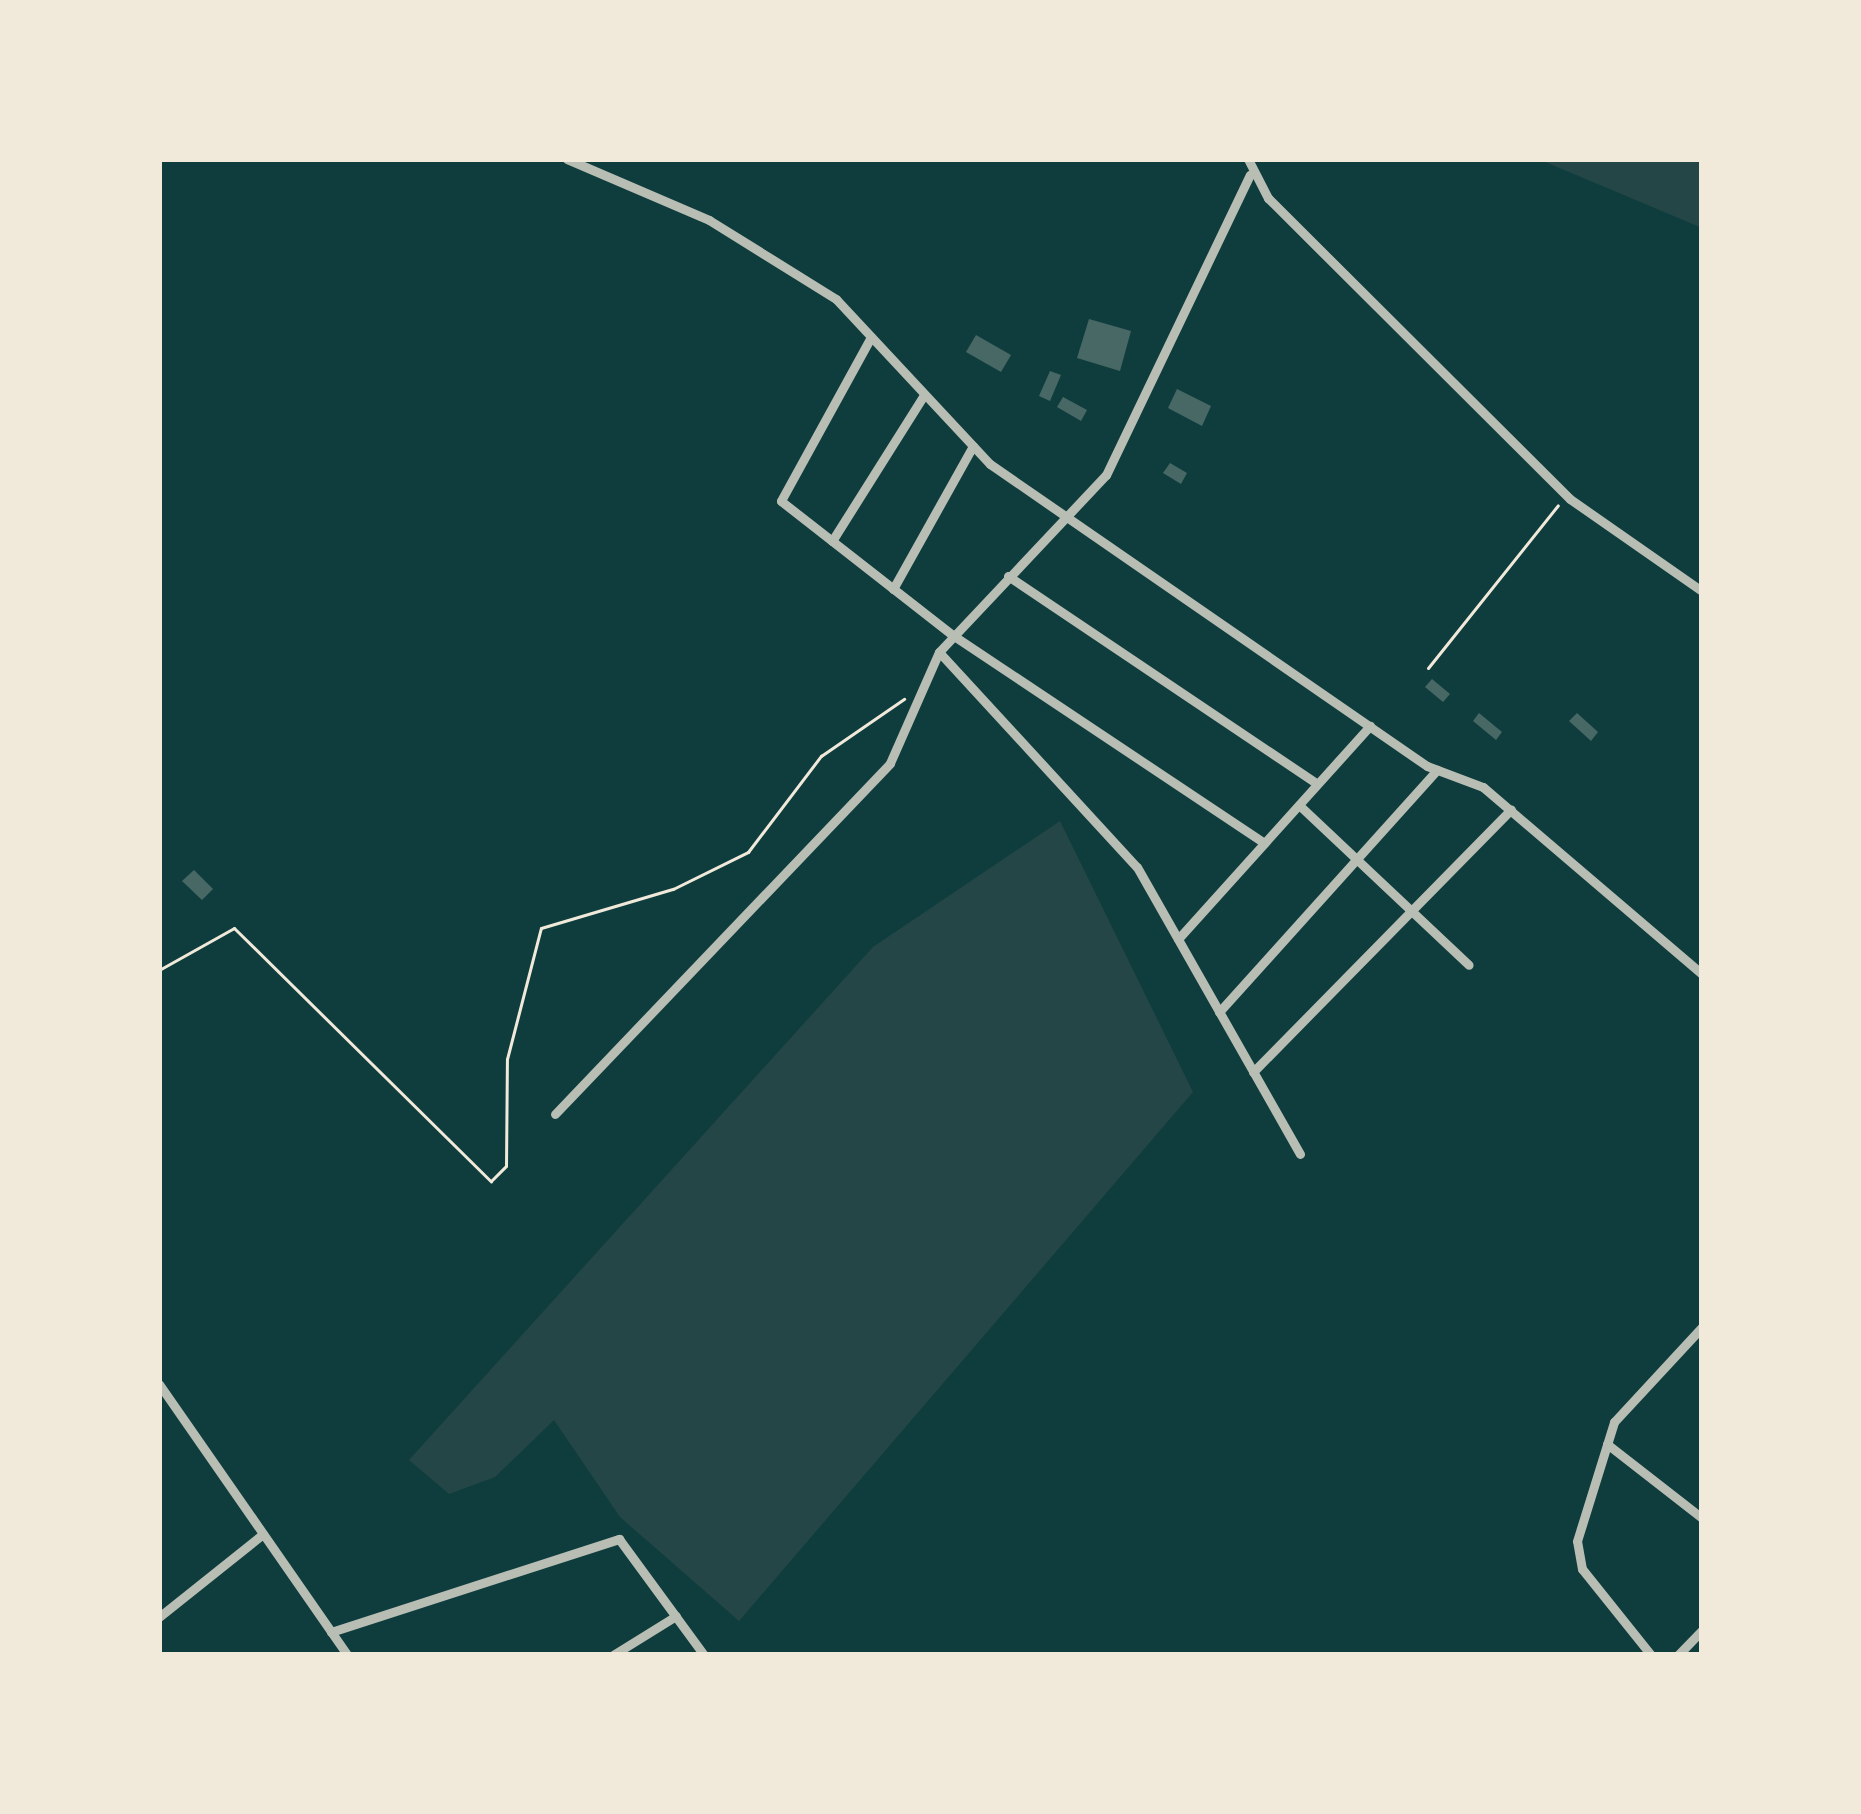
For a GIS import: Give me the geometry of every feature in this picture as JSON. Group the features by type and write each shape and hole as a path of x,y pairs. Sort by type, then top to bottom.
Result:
{"street":[{"path":"567,159 709,220 836,299 973,446 1064,515 1370,726 1437,770 1511,809 1702,974"},
{"path":"555,1114 890,763 915,693 939,652 1124,450 1250,175 1248,159"},
{"path":"1250,175 1563,491 1702,591"},
{"path":"871,337 781,501 954,636 1264,844"},
{"path":"832,542 924,395"},
{"path":"893,589 973,446"},
{"path":"1008,576 1318,784"},
{"path":"939,652 1137,867 1300,1154"},
{"path":"1178,939 1370,726"},
{"path":"1219,1012 1437,770"},
{"path":"1299,805 1469,965"},
{"path":"1253,1072 1511,809"},
{"path":"1651,1655 1578,1557 1614,1422 1702,1328"},
{"path":"159,1384 345,1655"},
{"path":"1607,1444 1702,1518"},
{"path":"159,1617 263,1534"},
{"path":"331,1632 619,1539 704,1655"},
{"path":"613,1655 676,1616"},
{"path":"1678,1655 1702,1630"}],"path":[{"path":"1428,668 1563,491"},
{"path":"159,970 234,928 491,1181 506,1166 507,1059 541,928 673,889 748,852 821,756 915,693"}],"shaded area":[{"path":"1538,159 1702,159 1702,228 1619,193"},
{"path":"1060,821 1193,1092 739,1621 620,1517 554,1420 495,1477 449,1494 409,1460 873,947"}],"building":[{"path":"1089,319 1131,331 1120,371 1077,358"},
{"path":"976,335 1011,355 1001,372 966,352"},
{"path":"1050,371 1061,375 1050,401 1039,396"},
{"path":"1177,389 1211,406 1202,426 1168,408"},
{"path":"1063,397 1087,410 1081,421 1057,407"},
{"path":"1170,463 1187,473 1181,484 1163,473"},
{"path":"1432,679 1450,694 1443,702 1425,687"},
{"path":"1479,713 1502,732 1496,740 1473,721"},
{"path":"1577,713 1598,732 1591,741 1569,721"},
{"path":"194,870 213,889 202,900 182,881"}]}
